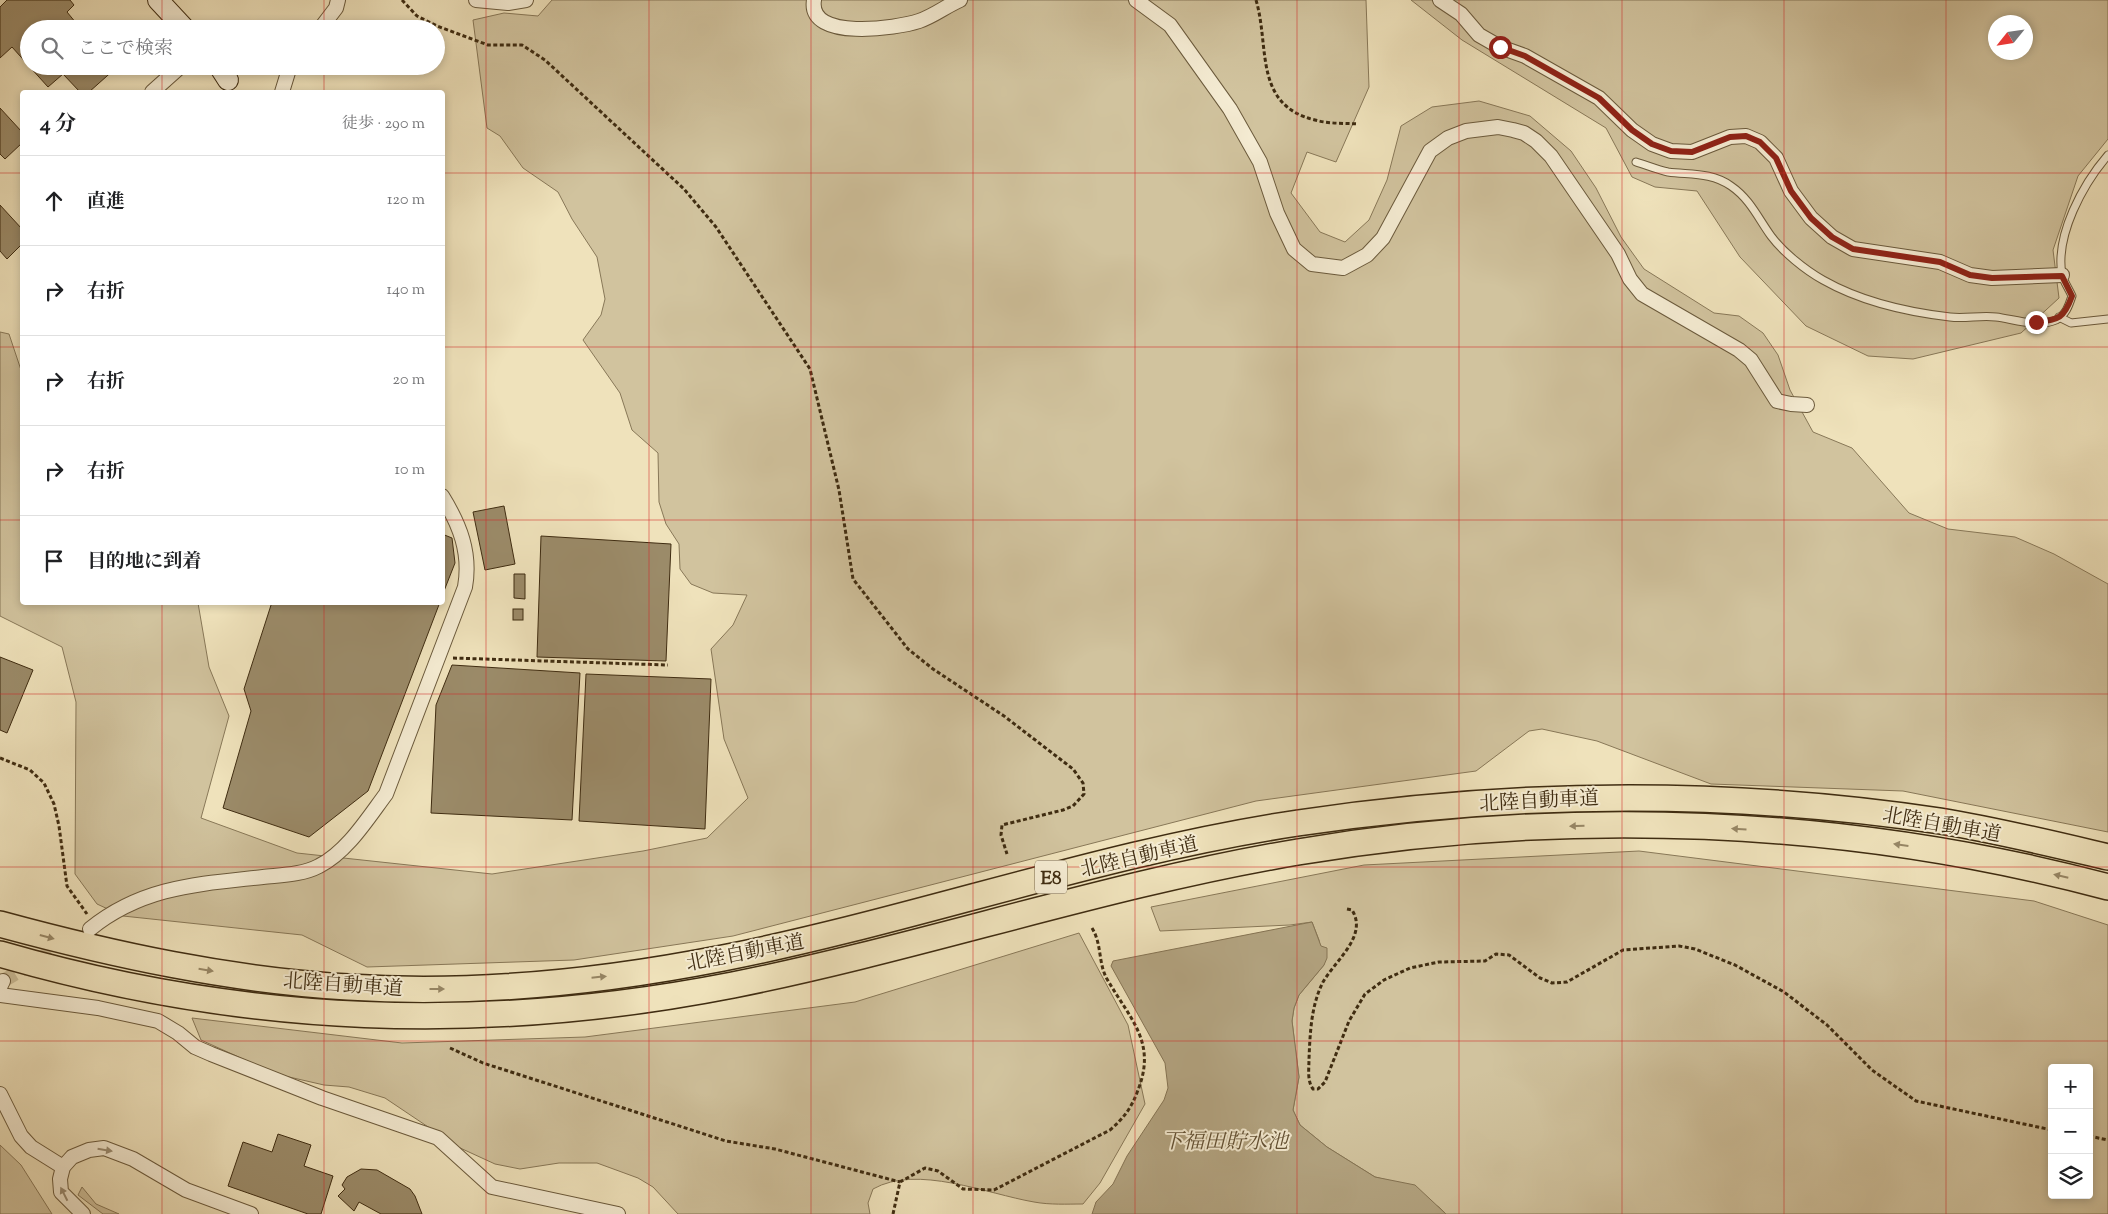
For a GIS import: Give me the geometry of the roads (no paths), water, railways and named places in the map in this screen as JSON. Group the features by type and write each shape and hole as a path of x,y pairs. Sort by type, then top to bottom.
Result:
{"highway":[{"name":"北陸自動車道","path":"0,924 72,944 160,963 254,978 348,987 442,989 535,984 628,974 722,958 822,936 1102,864 1201,841 1303,822 1402,809 1502,800 1616,796 1768,801 1946,822 2108,857"},
{"name":"北陸自動車道","path":"0,954 68,973 156,992 250,1007 350,1016 444,1017 536,1012 633,1002 731,985 832,963 1209,868 1303,851 1404,838 1507,829 1604,825 1774,830 1871,841 1957,853 2108,887"}],"street":[{"path":"158,0 177,20"},
{"path":"327,20 336,8 338,0"},
{"path":"476,0 508,3 526,0"},
{"path":"814,0 817,15 823,21 832,27 845,29 905,25 921,20 960,0"},
{"path":"1136,0 1170,25 1230,109 1260,162 1276,213 1294,249 1312,264 1343,268 1367,256 1383,238 1430,152 1448,138 1466,131 1498,127 1524,133 1551,156 1618,254 1630,279 1642,294 1739,350 1750,360 1777,401 1807,405"},
{"path":"1440,0 1461,14 1479,35 1500,47 1525,56 1599,98 1632,130 1652,144 1671,151 1692,152 1730,137 1746,136 1760,142 1776,158 1791,191 1811,218 1832,237 1853,249 1940,262 1970,275 1992,278 2062,276"},
{"path":"154,90 171,75"},
{"path":"283,90 287,75"},
{"path":"93,926 161,891 191,884 300,872 319,866 342,848 386,794 440,657 465,587 468,569 463,538 445,502"},
{"path":"0,995 98,1008 158,1021 178,1033 195,1047 211,1054 322,1098 438,1138 492,1187 618,1214"},
{"path":"0,1094 21,1136 31,1146 62,1167"},
{"path":"83,1214 61,1192 60,1179 62,1167 72,1157 89,1150 104,1148 133,1159 186,1190 251,1214"}],"lane":[{"path":"1636,162 1668,172 1707,176 1730,186 1746,198 1772,237 1796,260 1823,280 1866,299 1951,318 1994,316 2036,322 2056,320 2066,312 2072,296 2062,276 2062,247 2080,195 2092,172 2108,155"},
{"path":"2059,317 2071,323 2108,319"}],"water":[{"name":"下福田貯水池","path":"1312,922 1321,946 1327,948 1327,958 1324,965 1299,995 1294,1008 1292,1021 1299,1077 1293,1110 1300,1125 1327,1147 1375,1177 1415,1185 1446,1214 1092,1214 1096,1202 1113,1184 1127,1156 1164,1100 1168,1088 1165,1063 1111,966 1113,961"}],"tunnel":[{"path":"3,981 69,941"}]}
